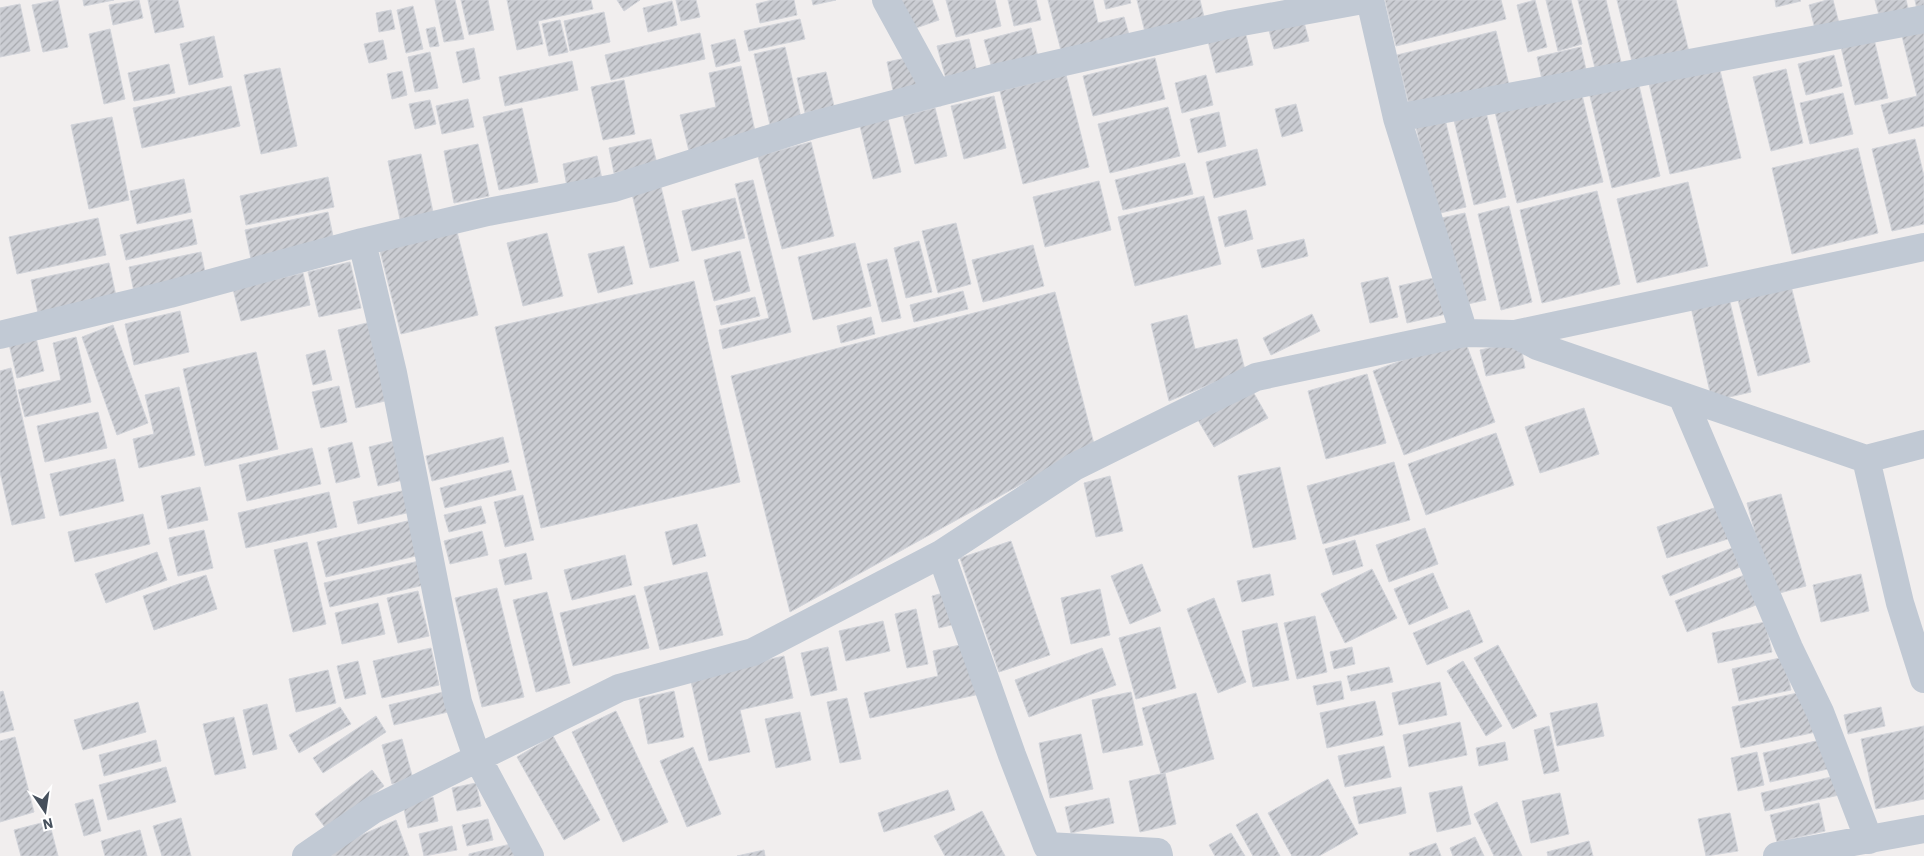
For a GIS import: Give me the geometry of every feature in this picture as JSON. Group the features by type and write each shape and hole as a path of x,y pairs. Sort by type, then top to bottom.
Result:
{"street":[{"path":"886,0 937,93"},
{"path":"0,335 170,294 362,242 488,212 614,188 813,125 937,93 1231,24 1363,0"},
{"path":"1370,0 1398,118 1464,333"},
{"path":"1398,118 1924,19"},
{"path":"362,242 393,374 458,702 477,757 530,856"},
{"path":"306,856 373,810 619,688 753,652 942,554 1074,467 1256,377 1464,333 1515,334 1924,246"},
{"path":"1515,334 1537,346 1866,459 1924,444"},
{"path":"1682,396 1789,648 1820,712 1869,840"},
{"path":"1866,459 1900,603 1924,679"},
{"path":"942,554 1012,755 1048,846 1158,852 1159,856"},
{"path":"1777,856 1924,829"}],"building":[{"path":"58,0 68,47 43,52 32,5"},
{"path":"83,0 114,0 84,6"},
{"path":"139,0 143,18 113,25 109,5"},
{"path":"148,0 178,0 184,27 155,33"},
{"path":"435,0 455,0 464,39 444,42"},
{"path":"461,0 488,0 494,30 469,35"},
{"path":"507,0 591,0 593,9 538,21 543,44 517,50"},
{"path":"617,0 640,0 624,11"},
{"path":"676,0 696,0 700,17 681,21"},
{"path":"772,0 794,0 797,15 760,23 756,4"},
{"path":"812,0 836,0 813,5"},
{"path":"899,0 932,0 939,20 910,30"},
{"path":"946,0 995,0 1001,26 956,37"},
{"path":"1008,0 1036,0 1041,20 1014,26"},
{"path":"1048,0 1093,0 1098,23 1124,17 1131,42 1063,58"},
{"path":"1104,0 1130,0 1131,3 1106,9"},
{"path":"1137,0 1200,0 1206,25 1147,40"},
{"path":"1385,0 1501,0 1506,19 1396,46"},
{"path":"1535,0 1547,47 1528,52 1517,5"},
{"path":"1546,0 1571,0 1582,44 1558,51"},
{"path":"1578,0 1606,0 1622,66 1596,72"},
{"path":"1617,0 1676,0 1689,52 1633,66"},
{"path":"1775,0 1800,0 1801,1 1776,7"},
{"path":"1833,0 1840,27 1816,33 1809,5"},
{"path":"1875,0 1906,0 1909,12 1880,19"},
{"path":"1915,0 1924,0 1924,8 1917,10"},
{"path":"672,1 677,25 648,32 643,8"},
{"path":"20,4 30,51 0,57 0,8"},
{"path":"413,6 423,49 406,53 397,10"},
{"path":"391,10 395,29 379,32 376,13"},
{"path":"604,12 610,42 570,51 564,21"},
{"path":"1302,15 1309,41 1274,49 1267,23"},
{"path":"800,19 805,39 749,51 744,31"},
{"path":"560,20 568,52 549,56 542,24"},
{"path":"435,27 439,46 430,47 426,29"},
{"path":"1924,27 1924,126 1889,134 1881,105 1917,96 1901,32"},
{"path":"1031,28 1038,57 992,68 984,40"},
{"path":"110,29 125,99 104,104 89,34"},
{"path":"1245,31 1253,65 1216,73 1208,41"},
{"path":"1496,31 1509,85 1410,109 1397,55"},
{"path":"700,33 705,59 611,80 605,55"},
{"path":"214,36 223,77 189,85 180,44"},
{"path":"735,39 740,61 716,67 711,45"},
{"path":"969,39 977,72 946,79 937,46"},
{"path":"1874,39 1888,98 1855,105 1841,47"},
{"path":"383,40 387,59 369,63 364,44"},
{"path":"785,47 801,118 770,125 754,54"},
{"path":"1581,47 1587,74 1543,84 1537,57"},
{"path":"474,48 480,79 463,83 456,52"},
{"path":"430,52 438,88 415,92 408,57"},
{"path":"1834,55 1842,86 1806,95 1798,64"},
{"path":"916,56 923,88 894,95 887,62"},
{"path":"1155,58 1165,99 1093,116 1083,76"},
{"path":"572,61 578,90 505,106 499,77"},
{"path":"1718,62 1741,158 1670,174 1648,79"},
{"path":"169,64 175,93 134,101 128,73"},
{"path":"741,66 756,136 689,151 680,115 716,107 709,73"},
{"path":"280,68 297,146 261,154 244,75"},
{"path":"1786,69 1803,143 1771,151 1753,77"},
{"path":"402,71 407,95 392,99 387,74"},
{"path":"826,72 834,106 805,113 797,78"},
{"path":"1066,75 1089,167 1023,184 1000,91"},
{"path":"1206,75 1213,105 1182,113 1175,83"},
{"path":"624,80 635,134 603,140 591,87"},
{"path":"1638,81 1660,176 1612,188 1589,92"},
{"path":"231,86 240,126 142,148 133,108"},
{"path":"1581,91 1603,182 1517,203 1495,112"},
{"path":"1843,93 1853,134 1810,144 1800,103"},
{"path":"994,96 1006,148 964,159 951,106"},
{"path":"468,99 474,127 442,134 436,106"},
{"path":"430,100 436,124 415,129 409,104"},
{"path":"1296,104 1303,131 1282,137 1275,109"},
{"path":"1168,107 1180,156 1110,173 1098,124"},
{"path":"522,108 538,182 499,190 483,117"},
{"path":"935,108 947,156 915,164 903,116"},
{"path":"1219,112 1226,146 1198,153 1190,119"},
{"path":"1486,112 1506,197 1474,205 1454,120"},
{"path":"112,117 129,200 89,209 71,125"},
{"path":"888,119 901,172 873,179 860,126"},
{"path":"1445,119 1466,207 1436,214 1416,127"},
{"path":"651,139 657,164 614,173 609,148"},
{"path":"1915,139 1924,176 1924,224 1892,231 1872,149"},
{"path":"811,142 834,236 782,249 758,156"},
{"path":"478,144 489,196 454,203 444,151"},
{"path":"1858,148 1878,233 1792,254 1772,168"},
{"path":"1257,149 1266,185 1214,198 1206,162"},
{"path":"421,154 434,217 401,224 388,161"},
{"path":"597,156 602,179 567,187 563,164"},
{"path":"1185,163 1193,194 1123,210 1115,180"},
{"path":"328,177 334,207 246,225 240,196"},
{"path":"184,179 191,212 137,224 130,191"},
{"path":"753,180 791,332 723,349 719,330 769,318 735,184"},
{"path":"1099,181 1111,230 1045,247 1033,197"},
{"path":"1688,182 1708,266 1637,283 1617,199"},
{"path":"661,187 679,261 650,268 632,194"},
{"path":"1597,191 1620,284 1542,303 1520,210"},
{"path":"1204,196 1221,264 1135,286 1118,217"},
{"path":"735,198 745,238 692,251 682,211"},
{"path":"1509,206 1532,302 1501,310 1478,214"},
{"path":"1246,210 1253,239 1225,247 1218,217"},
{"path":"328,212 334,241 251,259 245,230"},
{"path":"1465,213 1486,300 1458,306 1437,219"},
{"path":"98,218 106,255 17,274 9,237"},
{"path":"192,219 197,244 126,260 120,235"},
{"path":"956,223 971,284 938,293 922,231"},
{"path":"457,232 478,315 401,334 380,251"},
{"path":"547,233 563,296 523,306 507,243"},
{"path":"1304,239 1308,256 1262,268 1257,250"},
{"path":"919,241 932,292 906,298 894,248"},
{"path":"855,243 871,306 813,320 798,257"},
{"path":"1033,245 1044,286 983,302 972,260"},
{"path":"624,246 633,284 598,293 588,254"},
{"path":"740,251 750,291 714,301 704,260"},
{"path":"201,252 206,277 134,292 129,267"},
{"path":"887,259 901,318 882,322 867,264"},
{"path":"350,262 361,308 319,317 308,272"},
{"path":"109,263 116,296 38,313 31,280"},
{"path":"303,273 310,305 241,321 233,289"},
{"path":"1388,277 1398,317 1370,323 1361,283"},
{"path":"1438,277 1446,314 1407,323 1399,286"},
{"path":"694,281 740,482 541,528 495,327"},
{"path":"1790,282 1810,362 1758,376 1737,296"},
{"path":"963,291 968,309 914,322 910,305"},
{"path":"1055,292 1094,444 790,612 731,376"},
{"path":"755,297 760,316 721,325 716,306"},
{"path":"1729,298 1751,392 1712,401 1691,307"},
{"path":"180,311 189,352 134,365 125,324"},
{"path":"1312,314 1320,331 1271,355 1263,338"},
{"path":"1187,315 1195,349 1237,339 1245,370 1169,401 1151,324"},
{"path":"871,317 875,334 841,343 837,326"},
{"path":"371,322 389,400 356,408 338,330"},
{"path":"113,325 148,423 117,435 82,337"},
{"path":"76,337 91,402 25,417 18,390 61,380 53,343"},
{"path":"36,338 44,371 17,378 9,344"},
{"path":"1464,338 1495,422 1404,455 1373,371"},
{"path":"1520,341 1525,368 1486,376 1480,350"},
{"path":"325,350 332,380 313,385 306,355"},
{"path":"256,352 278,449 205,466 183,369"},
{"path":"11,368 45,518 12,525 0,472 0,371"},
{"path":"1367,374 1386,443 1326,459 1308,391"},
{"path":"339,386 347,422 321,428 312,392"},
{"path":"179,387 195,455 139,468 133,439 154,434 145,395"},
{"path":"1252,390 1268,418 1214,447 1198,420"},
{"path":"1584,408 1599,454 1540,473 1525,427"},
{"path":"98,412 107,448 45,462 37,426"},
{"path":"1496,433 1514,485 1426,515 1408,464"},
{"path":"503,437 509,462 432,481 426,456"},
{"path":"398,440 407,479 378,486 369,447"},
{"path":"352,442 360,477 336,483 328,448"},
{"path":"312,448 321,484 247,501 239,465"},
{"path":"115,459 124,501 60,516 50,474"},
{"path":"1394,462 1410,520 1323,544 1307,486"},
{"path":"1280,467 1296,539 1253,548 1238,476"},
{"path":"511,470 516,490 445,508 440,488"},
{"path":"1110,476 1123,531 1096,537 1084,483"},
{"path":"200,487 208,520 168,529 161,496"},
{"path":"406,490 411,512 358,524 353,502"},
{"path":"329,492 337,527 246,548 238,513"},
{"path":"1781,494 1806,586 1772,595 1747,503"},
{"path":"523,495 534,540 505,547 494,502"},
{"path":"1723,505 1734,537 1667,558 1657,527"},
{"path":"481,506 486,523 449,532 444,515"},
{"path":"143,514 150,544 75,562 68,532"},
{"path":"412,520 420,555 326,577 317,542"},
{"path":"697,524 706,556 673,565 665,532"},
{"path":"1425,528 1438,564 1389,582 1376,545"},
{"path":"204,530 213,568 178,576 169,538"},
{"path":"482,531 488,555 450,564 444,541"},
{"path":"1355,540 1363,566 1333,575 1325,549"},
{"path":"1011,541 1050,655 999,672 960,558"},
{"path":"307,542 326,624 293,632 274,550"},
{"path":"1732,548 1740,567 1670,596 1662,576"},
{"path":"157,552 167,580 106,603 95,574"},
{"path":"526,553 532,579 505,585 499,560"},
{"path":"625,555 632,585 572,600 564,570"},
{"path":"419,561 424,585 330,607 324,583"},
{"path":"1142,564 1161,611 1130,624 1111,576"},
{"path":"1372,569 1397,618 1345,643 1321,594"},
{"path":"707,572 723,635 660,650 644,587"},
{"path":"1433,573 1448,608 1409,625 1394,589"},
{"path":"1750,573 1761,603 1687,632 1675,601"},
{"path":"1270,574 1274,595 1242,602 1237,581"},
{"path":"1861,574 1869,611 1821,622 1813,585"},
{"path":"206,575 217,609 154,630 143,596"},
{"path":"497,588 524,697 482,707 455,598"},
{"path":"1100,589 1110,635 1071,644 1061,598"},
{"path":"418,591 429,636 398,643 387,598"},
{"path":"951,591 959,623 939,628 932,596"},
{"path":"547,592 570,683 536,692 513,600"},
{"path":"635,595 649,648 573,666 560,613"},
{"path":"1214,598 1246,682 1218,693 1187,609"},
{"path":"378,603 385,634 342,644 335,613"},
{"path":"916,609 928,664 907,668 895,614"},
{"path":"1469,610 1483,642 1427,665 1413,633"},
{"path":"1315,616 1327,672 1297,679 1284,623"},
{"path":"883,621 890,651 846,661 839,631"},
{"path":"1765,622 1772,652 1718,663 1712,633"},
{"path":"1277,623 1289,680 1253,687 1242,631"},
{"path":"1160,627 1176,688 1136,699 1119,638"},
{"path":"969,643 980,694 870,718 864,693 938,676 933,651"},
{"path":"1498,645 1537,716 1513,729 1474,658"},
{"path":"828,647 837,690 811,696 801,653"},
{"path":"1352,647 1355,664 1334,669 1330,652"},
{"path":"431,648 439,685 382,698 373,661"},
{"path":"1102,648 1116,685 1029,717 1015,680"},
{"path":"784,656 793,698 740,710 750,752 709,761 690,677"},
{"path":"1784,657 1791,690 1739,701 1732,669"},
{"path":"358,661 366,694 345,699 337,666"},
{"path":"1463,661 1502,726 1486,736 1447,671"},
{"path":"1389,667 1393,682 1351,691 1347,676"},
{"path":"328,670 336,703 296,712 289,679"},
{"path":"1341,681 1344,699 1317,705 1313,686"},
{"path":"1440,682 1447,715 1399,725 1392,693"},
{"path":"3,691 14,730 0,733 0,692"},
{"path":"674,691 684,737 648,744 639,699"},
{"path":"1807,691 1816,732 1741,748 1732,707"},
{"path":"443,692 448,712 394,725 389,705"},
{"path":"1131,692 1143,745 1103,753 1092,700"},
{"path":"1196,693 1214,759 1161,774 1142,708"},
{"path":"847,698 861,759 840,763 827,702"},
{"path":"1375,701 1383,735 1327,748 1320,713"},
{"path":"138,702 146,732 83,750 74,720"},
{"path":"1597,703 1604,736 1557,746 1550,713"},
{"path":"267,704 277,749 253,755 243,710"},
{"path":"340,707 351,724 299,753 289,735"},
{"path":"1881,707 1885,726 1848,734 1844,715"},
{"path":"616,711 668,822 623,842 572,732"},
{"path":"800,712 811,760 776,768 765,719"},
{"path":"376,716 386,732 323,773 313,758"},
{"path":"234,717 246,768 215,775 203,724"},
{"path":"1460,722 1467,755 1409,767 1403,735"},
{"path":"1549,726 1559,771 1544,774 1534,730"},
{"path":"1924,726 1924,799 1876,809 1861,739"},
{"path":"1081,734 1093,789 1050,798 1039,743"},
{"path":"553,736 600,820 564,840 517,757"},
{"path":"15,737 34,812 0,822 0,741"},
{"path":"402,739 413,779 392,784 382,745"},
{"path":"1825,739 1832,768 1770,782 1763,753"},
{"path":"156,740 161,761 104,776 99,755"},
{"path":"1505,742 1508,760 1479,766 1476,748"},
{"path":"1384,746 1391,777 1345,787 1338,756"},
{"path":"693,747 721,814 687,827 660,761"},
{"path":"1757,752 1764,785 1738,791 1731,758"},
{"path":"166,767 176,802 108,820 99,785"},
{"path":"372,770 384,786 327,830 315,814"},
{"path":"1165,773 1176,824 1140,832 1129,781"},
{"path":"1840,775 1844,794 1765,811 1761,793"},
{"path":"1328,779 1358,834 1319,856 1292,856 1268,813"},
{"path":"476,783 481,806 457,811 452,788"},
{"path":"1462,786 1471,824 1437,832 1429,793"},
{"path":"1401,787 1406,813 1359,824 1353,797"},
{"path":"948,790 955,810 884,832 878,813"},
{"path":"1560,793 1569,834 1531,843 1522,801"},
{"path":"433,797 438,821 408,828 403,804"},
{"path":"1109,798 1114,823 1071,833 1065,807"},
{"path":"93,799 101,831 84,836 75,804"},
{"path":"1497,802 1522,856 1494,856 1474,814"},
{"path":"1819,803 1825,831 1777,842 1770,815"},
{"path":"982,811 1005,856 945,856 934,836"},
{"path":"1257,813 1280,856 1253,856 1236,825"},
{"path":"1730,813 1738,851 1706,856 1698,819"},
{"path":"181,818 191,856 162,856 153,826"},
{"path":"488,819 493,840 467,846 462,825"},
{"path":"396,820 409,856 326,856 325,851"},
{"path":"49,821 58,856 21,856 14,830"},
{"path":"452,826 457,850 424,856 419,834"},
{"path":"140,830 147,856 105,856 101,841"},
{"path":"1231,833 1245,856 1215,856 1209,845"},
{"path":"1475,837 1484,856 1453,856 1450,848"},
{"path":"1589,841 1593,856 1548,856 1547,852"},
{"path":"519,842 522,856 469,856 469,854"},
{"path":"1436,843 1441,856 1410,856 1409,853"},
{"path":"764,850 765,856 737,856"}]}
